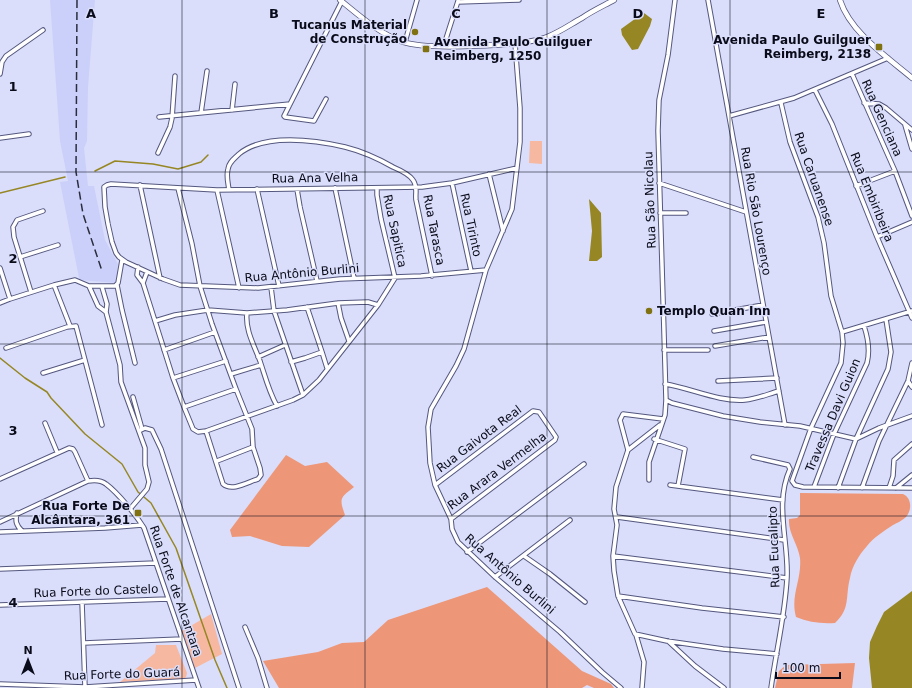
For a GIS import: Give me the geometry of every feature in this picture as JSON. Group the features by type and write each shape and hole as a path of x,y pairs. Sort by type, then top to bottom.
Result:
{"main road":[{"path":"341,1 369,24 388,36 404,42 421,45 444,46 534,41 548,37 614,0"},
{"path":"840,0 842,8 851,22 866,38 912,78"}],"street":[{"path":"404,42 417,0"},
{"path":"444,46 458,1 519,0"},
{"name":"Rua São Nicolau","path":"649,480 649,462 655,439 663,419 666,400 658,131 659,100 668,55 675,0"},
{"name":"Rua Rio São Lourenço","path":"708,0 784,425"},
{"path":"326,99 316,119 312,121 285,117 284,114 341,1"},
{"path":"0,74 2,62 6,56 43,30"},
{"name":"Rua Antônio Burlini","path":"515,43 520,108 520,142 512,209 486,270 464,348 456,366 431,409 428,419 430,463 435,485 451,520 455,538 467,552 545,618 621,688"},
{"path":"729,116 781,103 888,58"},
{"path":"201,113 207,71"},
{"name":"Rua Genciana","path":"852,74 895,171 911,213"},
{"path":"158,153 170,127 175,76"},
{"path":"232,110 236,84"},
{"name":"Rua Embiribeira","path":"815,90 832,124 877,237 911,312 912,318"},
{"name":"Rua Caruanense","path":"781,103 790,142 818,217 824,243 831,296 842,332 843,349 840,363 811,428 792,481"},
{"path":"864,103 879,104 912,130"},
{"path":"159,117 290,104"},
{"path":"905,124 912,149"},
{"path":"0,138 30,134"},
{"path":"229,190 227,178 231,160 256,144 281,141 306,141 346,147 383,161 411,176 417,188"},
{"name":"Rua Ana Velha","path":"122,260 116,253 112,242 106,212 104,190 106,186 111,184 217,190 417,188 452,183 517,168"},
{"path":"856,186 895,171"},
{"path":"489,174 503,231"},
{"name":"Rua Tirinto","path":"452,183 471,271"},
{"path":"659,183 746,212"},
{"path":"140,185 160,278"},
{"path":"178,188 192,244 200,286 215,332 246,417 252,429 253,447 261,475 258,478 232,488 226,487 223,484 217,461 206,432"},
{"path":"336,188 354,278"},
{"name":"Rua Sapitica","path":"377,188 378,200 395,278"},
{"name":"Rua Tarasca","path":"417,188 416,200 432,276"},
{"path":"257,189 279,286"},
{"path":"297,189 317,281"},
{"path":"217,190 239,288"},
{"path":"31,292 13,233 13,227 15,222 22,218 43,211"},
{"path":"660,213 686,213"},
{"path":"877,237 912,222"},
{"path":"20,258 58,245"},
{"path":"122,260 117,285 135,363"},
{"name":"Rua Antônio Burlini","path":"122,260 160,278 180,285 239,288 271,287 354,278 432,276 486,270"},
{"path":"138,267 137,275 143,283 173,378 193,429 198,432 206,432 303,395 318,380 378,305 395,278"},
{"path":"0,268 10,300"},
{"path":"143,283 147,272"},
{"path":"0,303 31,292 75,280 89,286 102,287 117,285"},
{"path":"54,285 70,326"},
{"path":"89,286 98,306 106,312"},
{"path":"102,287 107,304 106,312 120,365 121,382 140,430"},
{"path":"271,287 274,311 303,395"},
{"path":"155,321 175,314 208,310 247,313 274,311 338,302 368,302 378,305"},
{"path":"338,302 341,318 349,341"},
{"path":"712,314 763,305"},
{"path":"307,307 327,368"},
{"path":"842,332 911,312"},
{"path":"247,313 248,326 252,341 270,393 277,406"},
{"path":"838,488 856,439 890,364 891,344 886,319"},
{"path":"714,331 766,322"},
{"path":"6,348 70,326 74,325 77,327 102,425"},
{"name":"Travessa Davi Guion","path":"814,487 834,434 867,364 868,344 864,326"},
{"path":"164,350 215,332"},
{"path":"715,346 769,337"},
{"path":"258,357 285,345"},
{"path":"664,350 708,350"},
{"path":"291,362 322,352"},
{"path":"43,373 85,360"},
{"path":"173,378 226,361"},
{"path":"862,488 879,441 896,409 908,381 912,363"},
{"path":"231,374 261,365"},
{"path":"718,381 776,378"},
{"path":"908,381 912,388"},
{"path":"665,384 725,398 741,400 779,391"},
{"path":"184,407 236,389"},
{"path":"130,509 147,489 149,482 145,465 145,448 133,397"},
{"path":"666,400 672,403 723,416 811,428 856,439 912,416"},
{"name":"Rua Gaivota Real","path":"435,485 535,411 539,412 556,436 556,439"},
{"path":"642,688 644,662 636,635 618,596 615,583 613,556 617,525 617,517 614,509 616,487 628,450 620,420 623,414 663,419"},
{"path":"45,423 57,452"},
{"path":"628,450 661,424"},
{"path":"140,430 149,428 152,430 161,449 239,688"},
{"name":"Rua Arara Vermelha","path":"451,520 556,439"},
{"path":"655,439 684,448 686,450 678,486"},
{"path":"889,488 893,476 894,460 912,444"},
{"path":"217,461 253,447"},
{"path":"0,479 57,452 70,448 75,452 88,481 0,522"},
{"name":"Rua Eucalipto","path":"753,457 788,465 790,469 783,500 784,540 787,563 784,617 771,688"},
{"path":"467,552 584,464"},
{"path":"895,488 912,475"},
{"name":"Rua Forte de Alcantara","path":"88,481 100,481 106,484 130,509 142,525 199,688"},
{"path":"786,483 792,481 798,486 838,488 912,488"},
{"path":"670,485 783,500"},
{"path":"18,513 16,522 22,531"},
{"path":"617,517 784,540"},
{"path":"495,577 570,520"},
{"path":"0,532 142,525"},
{"path":"524,556 550,574 585,602"},
{"path":"613,556 787,578"},
{"path":"0,569 156,562"},
{"path":"618,596 702,608 784,617"},
{"name":"Rua Forte do Castelo","path":"0,605 168,599"},
{"path":"82,602 86,687"},
{"path":"245,627 258,658 267,688"},
{"path":"636,635 723,649 777,654"},
{"path":"84,643 182,639"},
{"path":"667,641 695,666 724,688"},
{"name":"Rua Forte do Guará","path":"0,684 23,687 86,687 196,680"}],"shaded area":[{"path":"50,0 95,0 88,87 87,141 84,148 88,186 94,186 105,240 118,264 116,283 80,280 79,278 60,182 68,181 60,141"},
{"path":"644,13 652,19 650,26 638,49 632,50 622,35 621,29"},
{"path":"530,141 542,141 542,164 529,163"},
{"path":"589,199 601,213 602,257 597,261 589,261 592,231"},
{"path":"286,455 305,466 327,462 354,487 343,496 342,499 345,515 309,547 282,546 250,536 232,537 230,530"},
{"path":"800,493 903,494 908,498 910,504 906,517 876,537 864,549 854,565 851,574 847,602 840,618 835,623 815,622 796,617 794,602 800,558 790,529 789,519 797,518 800,515"},
{"path":"487,587 582,671 611,684 614,688 594,688 587,685 582,688 279,688 263,661 318,652 342,643 364,642 388,620"},
{"path":"912,591 912,688 872,688 869,658 870,642 884,612"},
{"path":"211,614 222,654 195,668 182,631"},
{"path":"156,645 176,645 187,673 186,677 184,679 120,682 155,653"},
{"path":"855,663 852,688 775,688 779,671 786,665"}],"waterway":[{"path":"95,171 115,161 153,164 178,169 201,162 208,155"},
{"path":"0,193 65,177"},
{"path":"0,358 25,378 47,392 85,434 122,464 138,492 151,503 176,548 215,660 227,688"}],"railway":[{"path":"77,0 76,172 83,214 102,271"}],"place":[{"name":"Tucanus Material de Construção","path":"415,32"},
{"name":"Avenida Paulo Guilguer Reimberg, 2138","path":"879,47"},
{"name":"Avenida Paulo Guilguer Reimberg, 1250","path":"426,49"},
{"name":"Templo Quan Inn","path":"649,311"},
{"name":"Rua Forte De Alcântara, 361","path":"138,513"}]}
